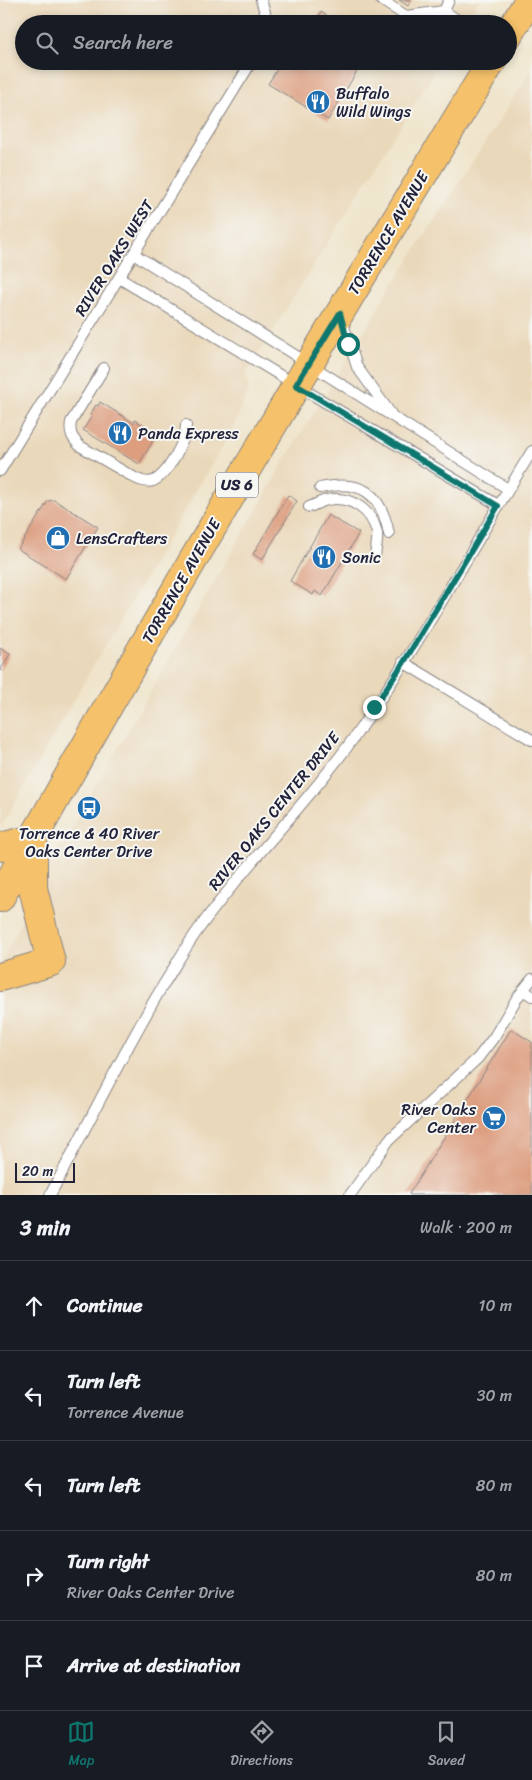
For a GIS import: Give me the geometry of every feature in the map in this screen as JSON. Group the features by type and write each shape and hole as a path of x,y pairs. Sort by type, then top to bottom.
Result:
{"main road":[{"path":"517,20 529,0"},
{"name":"TORRENCE AVENUE","path":"0,898 179,584 302,375 487,70"},
{"path":"0,847 33,838 33,888 51,962 0,977"}],"lane":[{"path":"261,0 265,15"},
{"path":"381,0 404,15"},
{"path":"444,11 449,0"},
{"path":"414,15 444,11 450,15"},
{"name":"RIVER OAKS WEST","path":"0,471 246,70"},
{"path":"134,254 302,375 498,506"},
{"path":"119,278 302,375 394,419 508,490"},
{"path":"340,313 357,367 394,419"},
{"path":"104,368 71,422 70,431 80,446 142,482 152,482 160,478 166,470 183,441 186,425"},
{"name":"RIVER OAKS CENTER DRIVE","path":"50,1195 143,1019 197,931 352,740 404,662 532,451"},
{"path":"320,488 345,484 364,490 374,498 382,511 389,534"},
{"path":"309,507 327,500 336,499 345,500 362,508 369,516 377,533 375,556"},
{"path":"404,662 532,740"},
{"path":"350,1195 388,1140 478,1058 528,993 532,978"}],"shaded area":[{"path":"0,0 479,0 470,15 15,15 15,70 435,70 246,374 249,388 233,428 0,829"},
{"name":"River Oaks Center","path":"532,70 532,1195 0,1195 0,965 52,861 291,450 388,292"}],"building":[{"path":"399,0 412,0 408,6"},
{"name":"Buffalo Wild Wings","path":"277,70 358,70 328,120 268,84"},
{"name":"Panda Express","path":"100,402 134,423 135,420 147,427 145,430 156,436 139,464 83,430 92,416 90,415 96,405 98,406"},
{"path":"288,495 297,501 262,560 253,554"},
{"name":"LensCrafters","path":"54,500 98,527 66,579 18,549 48,501"},
{"name":"Sonic","path":"328,515 359,533 322,596 315,591 313,595 290,581"},
{"path":"0,648 10,654 0,671"},
{"name":"River Oaks Center","path":"511,1029 532,1042 532,1195 410,1195 409,1194"}],"place":[{"name":"Buffalo Wild Wings","path":"318,102"},
{"name":"Panda Express","path":"120,433"},
{"name":"LensCrafters","path":"58,538"},
{"name":"Sonic","path":"324,557"},
{"name":"Torrence & 40 River Oaks Center Drive","path":"89,808"},
{"name":"River Oaks Center","path":"494,1118"}],"route":[{"path":"348,344 340,313 296,385 498,506 404,662 374,707"}]}
